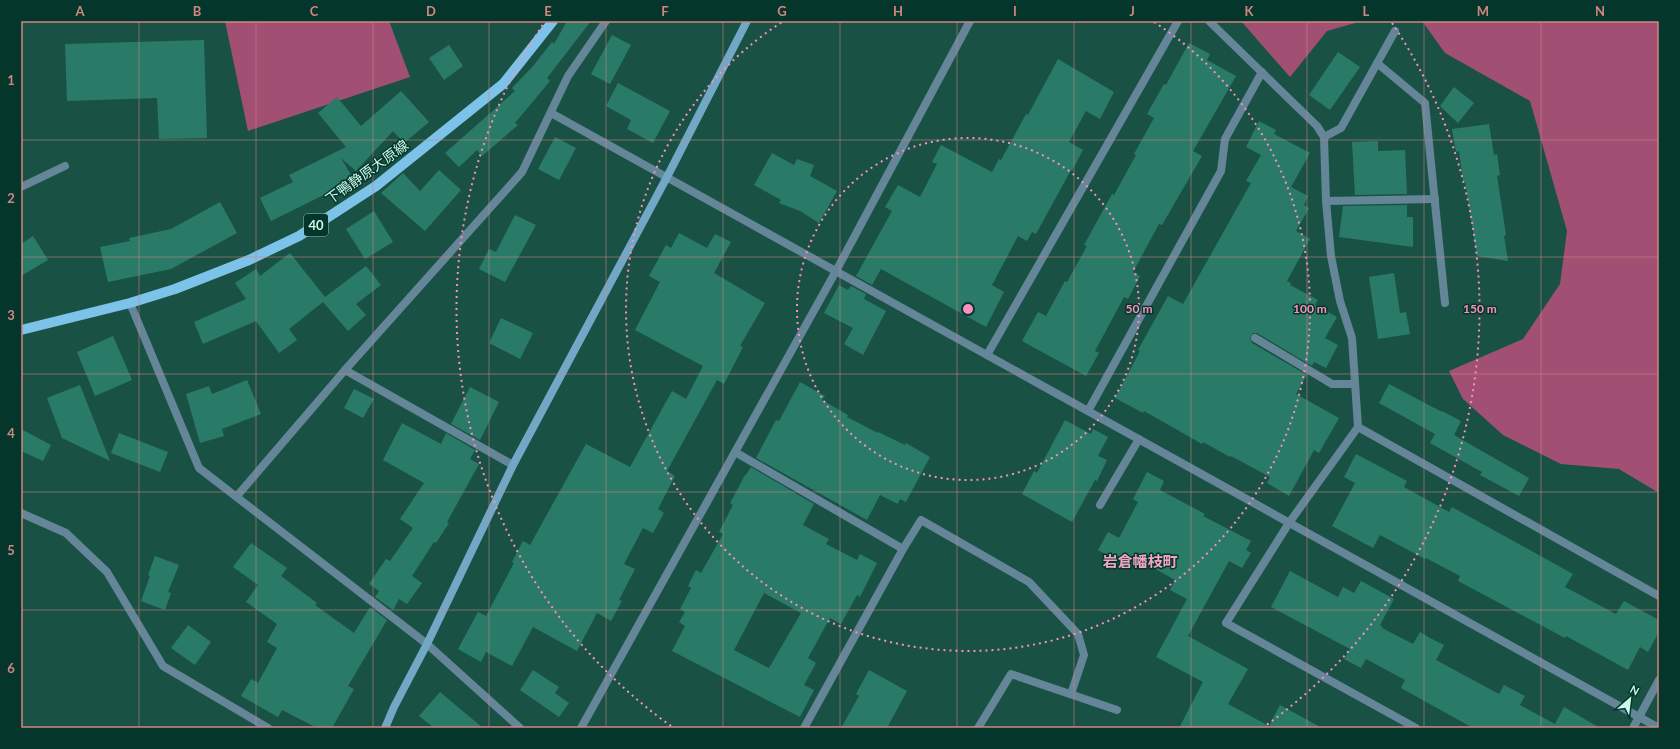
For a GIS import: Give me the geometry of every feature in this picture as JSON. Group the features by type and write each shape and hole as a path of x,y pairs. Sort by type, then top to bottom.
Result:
{"main road":[{"name":"下鴨静原大原線","path":"21,330 130,303 175,289 249,260 299,236 376,186 503,84 553,21"}],"street":[{"path":"237,496 345,370 522,172 568,76 606,21"},
{"path":"385,728 513,465 667,177 747,21"},
{"path":"581,728 836,271 970,21"},
{"path":"987,355 1178,21"},
{"path":"1209,21 1317,126 1324,137 1326,201 1331,256 1338,294 1352,338 1358,427 1289,523 1226,623 1416,728"},
{"path":"1324,137 1341,128 1395,31"},
{"path":"1377,63 1426,103 1445,303"},
{"path":"1088,411 1221,172 1225,139 1262,72"},
{"path":"551,113 1659,728"},
{"path":"21,187 65,166"},
{"path":"1326,201 1435,199"},
{"path":"130,303 199,468 427,644 520,728"},
{"path":"1255,338 1332,384 1355,384"},
{"path":"345,370 513,465"},
{"path":"1358,427 1659,596"},
{"path":"1100,506 1139,439"},
{"path":"735,452 903,549"},
{"path":"21,513 66,533 107,572 163,666 268,728"},
{"path":"804,728 903,549 921,520 1029,582 1078,634 1084,655 1071,694"},
{"path":"978,728 1011,674 1117,710"},
{"path":"1633,728 1659,680"}],"shaded area":[{"path":"225,21 389,21 410,77 248,131"},
{"path":"1241,21 1362,21 1327,31 1290,77"},
{"path":"1422,21 1659,21 1659,493 1619,469 1561,464 1503,435 1463,399 1449,371 1523,339 1560,284 1567,231 1530,101 1445,53"}],"building":[{"path":"567,21 591,21 547,78 550,81 515,123 518,125 482,156 477,150 459,167 445,153 515,91 512,88 534,65 552,42 554,44"},
{"path":"612,35 631,45 610,84 591,74"},
{"path":"204,40 207,138 159,139 157,98 67,101 65,44"},
{"path":"1189,43 1210,54 1207,60 1236,76 1193,151 1202,156 1162,225 1159,224 1133,272 1140,276 1128,299 1124,297 1095,351 1099,353 1086,376 1022,341 1038,312 1046,316 1065,281 1067,282 1087,246 1084,245 1112,194 1114,195 1154,118 1147,114 1164,84 1166,85"},
{"path":"449,45 463,66 444,80 429,58"},
{"path":"1338,52 1360,67 1330,110 1309,95"},
{"path":"1058,59 1114,92 1100,119 1086,111 1069,142 1083,150 1036,234 1032,232 1027,241 1018,236 992,285 1004,292 986,327 881,269 872,285 856,276 892,211 885,207 898,185 920,197 937,164 932,162 941,145 992,172 999,159 1001,160 1026,114 1028,115"},
{"path":"618,83 670,111 653,143 627,129 631,120 606,106"},
{"path":"1454,87 1474,103 1458,123 1440,106"},
{"path":"401,91 429,122 404,143 393,131 356,171 341,158 354,180 271,221 260,198 293,182 289,175 346,147 318,113 337,97 361,126"},
{"path":"1259,121 1276,130 1274,134 1310,153 1291,187 1308,196 1304,205 1309,208 1296,231 1310,239 1287,281 1291,283 1290,285 1318,300 1315,305 1337,317 1325,338 1338,345 1326,368 1314,362 1312,366 1257,333 1253,333 1250,338 1252,343 1307,375 1296,394 1339,418 1319,453 1314,450 1289,496 1267,483 1270,477 1203,442 1202,444 1144,411 1143,413 1115,398 1140,351 1138,350 1168,296 1183,304 1251,183 1246,181 1261,155 1246,147"},
{"path":"1489,124 1494,155 1497,154 1500,175 1497,176 1506,235 1504,236 1508,261 1477,256 1465,181 1463,181 1459,151 1456,152 1452,129"},
{"path":"555,137 576,148 559,180 538,169"},
{"path":"1378,141 1378,151 1405,150 1407,194 1355,195 1352,142"},
{"path":"772,153 794,165 797,159 814,165 810,176 837,191 819,223 800,211 779,203 781,200 754,185"},
{"path":"439,170 461,190 425,231 381,193 403,173 420,191"},
{"path":"220,202 237,233 171,269 108,282 100,247 130,241 129,238 171,229"},
{"path":"1407,205 1407,217 1413,217 1413,247 1339,237 1343,206"},
{"path":"374,211 393,242 365,259 346,229"},
{"path":"515,215 536,225 505,282 479,269 489,249 496,252"},
{"path":"679,233 707,248 715,234 731,242 714,273 765,303 740,346 743,347 724,384 717,380 667,471 675,476 658,509 664,513 653,533 643,528 624,564 635,569 619,600 622,601 611,621 597,613 577,651 533,627 512,666 486,652 481,662 458,649 478,612 486,616 514,563 512,562 523,541 530,545 586,444 630,467 672,391 686,399 703,366 635,330 660,282 649,276 666,245 671,248"},
{"path":"33,236 48,260 21,276 21,244"},
{"path":"290,253 325,297 366,266 381,285 356,304 366,315 348,331 323,302 289,329 297,340 279,353 256,321 203,344 194,322 246,299 235,283 256,269 260,276"},
{"path":"1394,273 1400,313 1406,312 1410,334 1378,339 1369,277"},
{"path":"839,285 848,290 851,286 866,294 864,299 886,311 863,355 844,344 853,328 824,313"},
{"path":"501,318 533,333 520,359 489,343"},
{"path":"113,336 132,380 95,396 77,352"},
{"path":"247,380 261,414 222,429 224,436 200,443 186,394 209,386 212,394"},
{"path":"800,382 825,396 822,400 848,415 847,417 905,445 906,443 930,457 906,502 900,499 898,504 880,495 867,520 756,458 776,420 779,421"},
{"path":"1389,384 1461,421 1454,435 1529,478 1519,496 1480,475 1482,472 1430,443 1435,434 1379,403"},
{"path":"80,385 110,461 62,438 47,398"},
{"path":"470,387 499,402 480,440 451,424"},
{"path":"354,389 374,399 363,418 344,408"},
{"path":"1065,420 1091,434 1093,429 1108,437 1098,456 1107,460 1097,481 1095,480 1072,522 1022,494 1034,471 1037,473"},
{"path":"402,423 441,444 446,433 475,450 470,459 479,464 447,522 449,523 436,543 434,542 412,576 422,583 407,604 399,599 393,610 375,597 379,591 369,584 386,559 390,561 413,528 400,519 424,483 383,460"},
{"path":"21,429 51,445 43,461 21,451"},
{"path":"119,433 168,452 160,472 111,453"},
{"path":"1356,454 1407,481 1404,487 1449,512 1452,507 1573,574 1565,587 1616,614 1624,601 1659,620 1659,632 1648,652 1640,647 1628,670 1566,636 1565,638 1458,581 1460,576 1380,535 1373,548 1332,526 1355,483 1344,477"},
{"path":"751,467 814,504 803,525 829,539 826,544 857,560 860,554 877,563 860,597 857,595 841,624 830,618 808,658 816,663 804,685 814,690 800,717 672,651 685,626 679,622 685,612 680,609 691,588 688,586 696,570 701,573 723,534 719,532 733,505 730,503","holes":["764,593 801,613 769,668 734,650"]},
{"path":"1147,472 1164,481 1160,490 1205,514 1203,516 1251,541 1246,550 1251,553 1242,568 1229,561 1188,636 1248,669 1228,704 1269,726 1280,705 1322,728 1179,728 1203,682 1156,657 1187,599 1170,590 1175,580 1136,558 1131,568 1098,550 1108,532 1119,538 1138,502 1133,499"},
{"path":"251,543 287,568 281,576 317,603 315,605 354,633 370,607 387,620 348,686 354,689 332,728 317,728 282,710 278,717 241,696 251,679 258,683 277,648 267,642 277,624 246,602 258,585 233,567"},
{"path":"155,556 179,565 168,592 171,593 165,610 141,601"},
{"path":"1290,571 1338,597 1343,587 1354,593 1361,581 1394,599 1380,625 1383,627 1382,628 1413,644 1420,632 1444,645 1436,660 1499,694 1504,685 1525,696 1520,705 1555,724 1564,707 1600,728 1473,728 1401,688 1405,680 1366,659 1361,668 1344,659 1350,649 1271,607"},
{"path":"188,625 211,642 195,665 171,648"},
{"path":"533,670 559,687 555,693 569,703 559,717 520,690"},
{"path":"869,670 907,691 887,728 841,728 859,696 856,694"},
{"path":"440,692 483,728 434,728 419,716"}],"district":[{"name":"岩倉幡枝町","path":"1140,562"}]}
